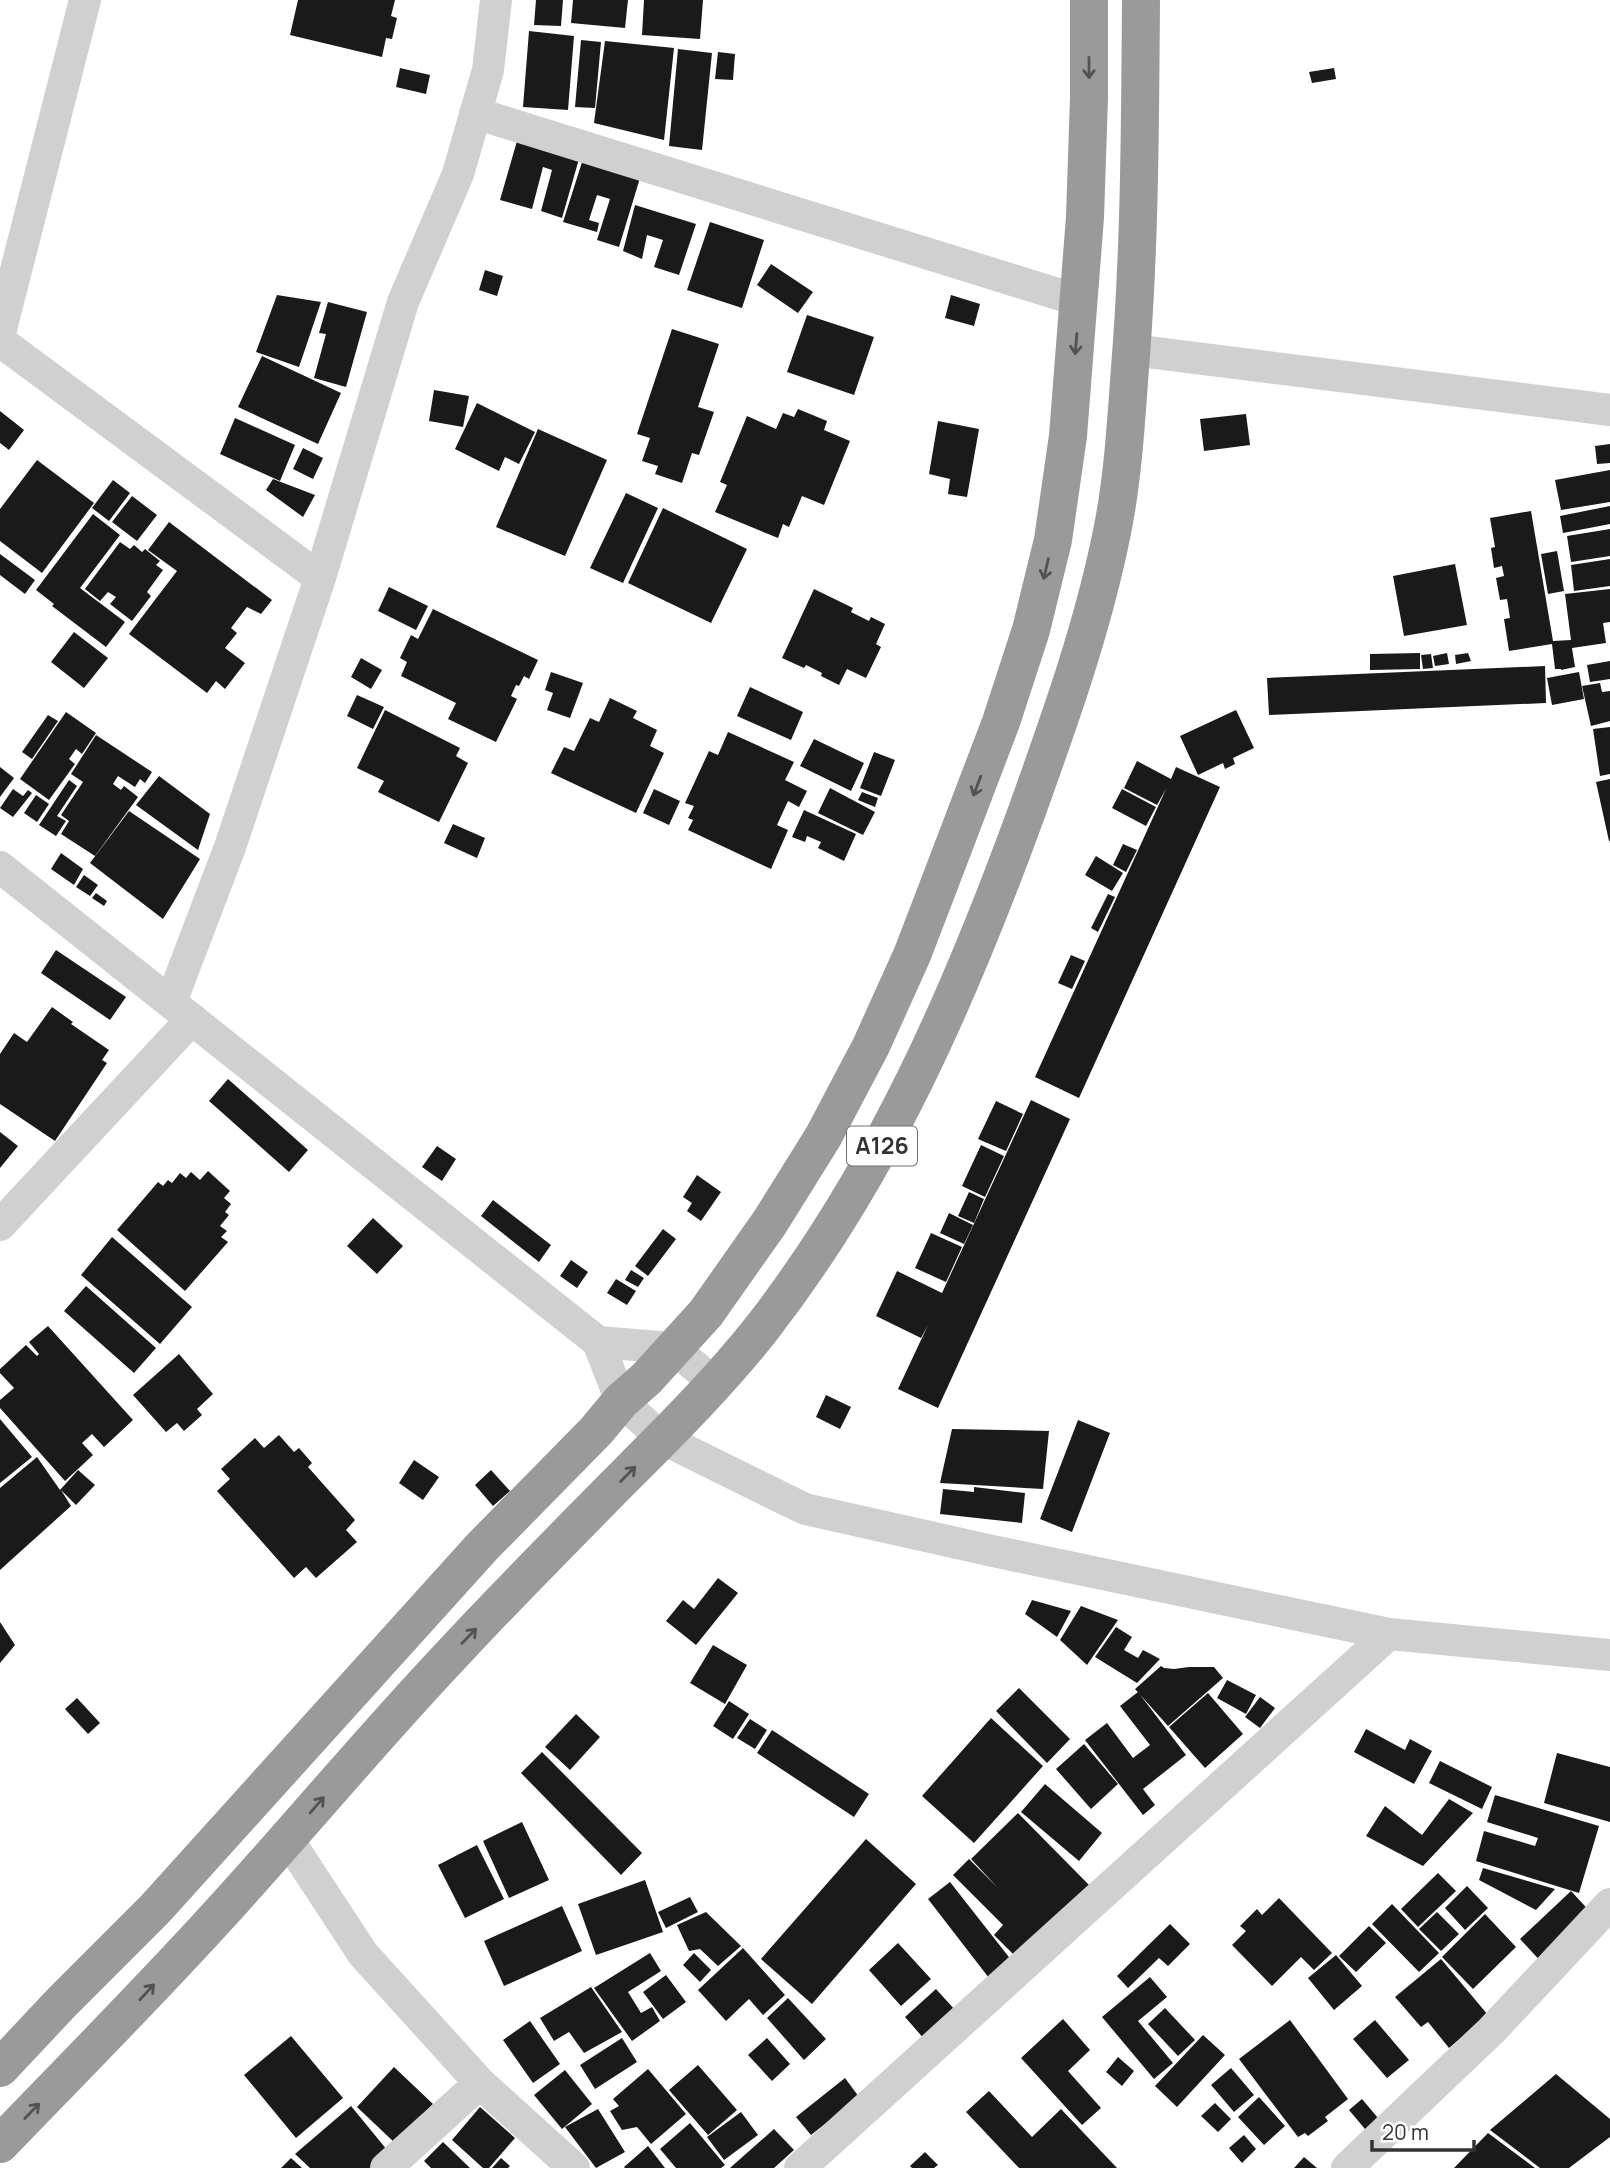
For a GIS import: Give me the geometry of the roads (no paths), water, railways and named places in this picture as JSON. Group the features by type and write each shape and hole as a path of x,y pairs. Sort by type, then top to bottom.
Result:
{"highway":[{"name":"A126","path":"0,2068 155,1909 472,1558 587,1441 621,1401 647,1378 706,1313 770,1222 823,1137 871,1046 912,955 1001,722 1031,630 1053,540 1068,436 1078,327 1077,300 1086,204 1089,0"},
{"name":"A126","path":"0,2144 100,2042 453,1652 690,1412 761,1329 823,1244 879,1152 923,1065 969,962 1058,726 1090,625 1113,528 1125,440 1132,349 1140,186 1141,0"}],"street":[{"path":"0,333 85,0"},
{"path":"0,1226 181,1010 230,847 320,578 403,302 458,173 488,70 496,0"},
{"path":"475,113 1077,300"},
{"path":"0,341 320,578"},
{"path":"1132,349 1610,410"},
{"path":"0,867 598,1342 621,1401 663,1438 805,1509 1389,1634 1610,1655"},
{"path":"598,1342 673,1348 715,1383"},
{"path":"800,2168 1389,1634"},
{"path":"287,1838 363,1954 480,2083 574,2168"},
{"path":"1347,2168 1492,2030 1610,1904"},
{"path":"386,2168 480,2083"}]}
